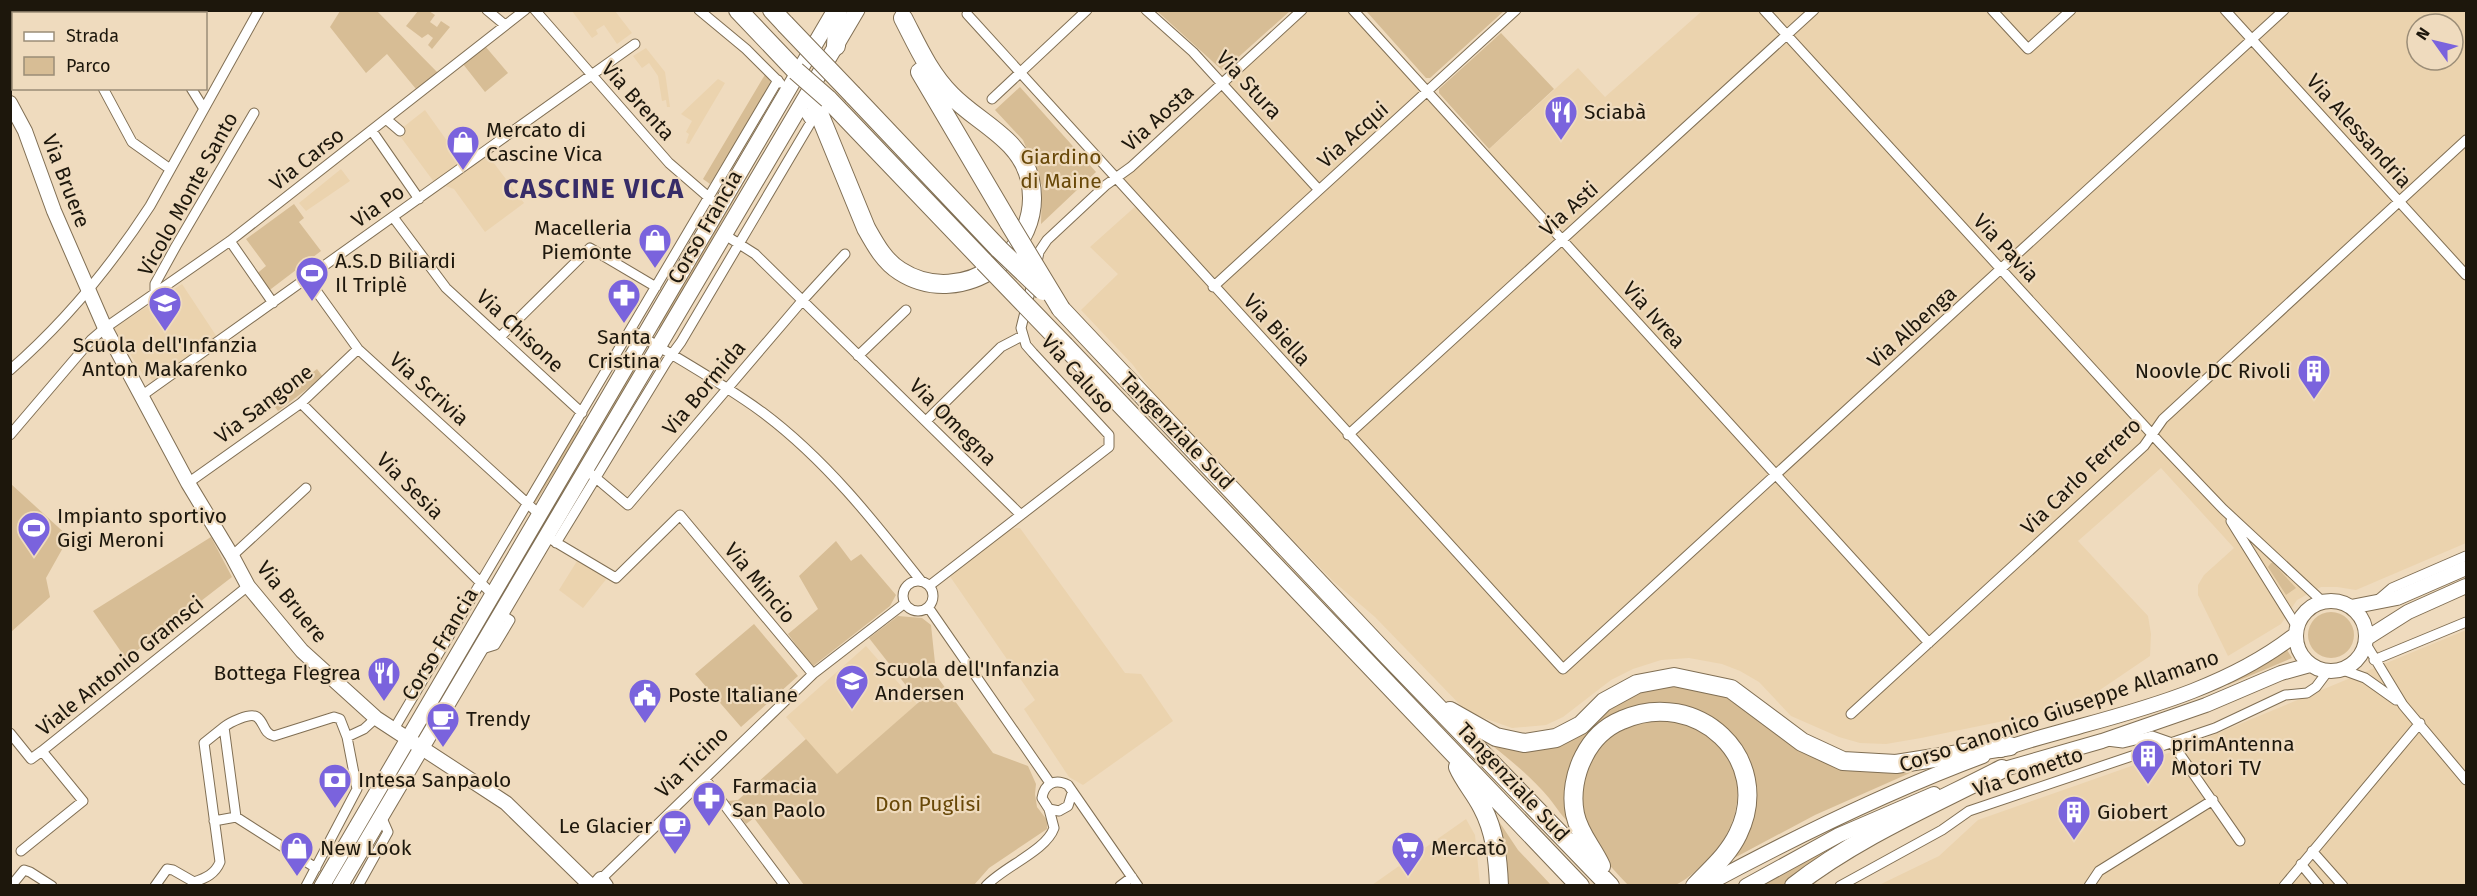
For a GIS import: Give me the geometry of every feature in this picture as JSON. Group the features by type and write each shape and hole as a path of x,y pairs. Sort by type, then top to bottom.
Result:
{"highway":[{"name":"Tangenziale Sud","path":"738,10 796,70 840,111 1580,885"},
{"path":"836,10 836,46"},
{"path":"796,70 827,128 866,228 877,247 900,271 926,282 953,284 992,270 1020,242 1029,217 1032,191 1029,176 1009,142 967,110 938,81 902,14"},
{"path":"902,14 910,55 1061,309"},
{"name":"Tangenziale Sud","path":"778,17 999,249 1061,309 1433,702 1610,885"},
{"path":"1433,702 1496,737 1524,743 1556,738 1581,725 1604,702 1637,684 1674,677 1731,689 1802,742 1843,761 1896,764 2010,746"},
{"path":"1610,885 1596,855 1579,828 1575,813 1575,783 1579,766 1590,746 1604,730 1633,715 1651,710 1667,710 1691,716 1716,730 1728,742 1745,776 1747,796 1740,831 1722,858 1695,885"},
{"path":"1448,746 1463,779 1483,809 1491,826 1496,848 1498,885"},
{"path":"1794,885 1871,837 2002,769"}],"main road":[{"name":"Corso Francia","path":"340,885 381,815 415,743 493,595 540,515 586,417 644,338 722,207 783,86 836,10"},
{"name":"Corso Francia","path":"322,885 551,539 732,239 762,171 857,10"},
{"name":"Via Bruere","path":"10,103 25,131 54,211 105,328 140,397 248,586 302,651 376,718 506,803 598,884"},
{"path":"2351,607 2397,598 2466,568"},
{"path":"2366,641 2408,612 2466,586"},
{"path":"2333,601 2351,607 2360,615 2365,626 2366,641 2361,655 2343,670 2328,671 2310,665 2297,646 2296,631 2307,611 2323,602 2333,601"},
{"name":"Corso Canonico Giuseppe Allamano","path":"1704,885 1829,820 1920,779 2010,746 2127,713 2196,689 2241,670 2276,650 2296,631"},
{"name":"Corso Canonico Giuseppe Allamano","path":"1746,885 1839,835 1932,795 2002,769 2102,741 2206,705 2282,673 2310,665"}],"street":[{"path":"10,370 89,291 130,235 170,169 259,10"},
{"path":"487,10 505,25"},
{"name":"Via Carso","path":"10,435 91,340 105,328 230,241 525,10"},
{"name":"Via Brenta","path":"535,10 669,163 708,198 722,207"},
{"path":"699,10 746,50 783,86"},
{"path":"992,99 1087,10"},
{"name":"Via Stura","path":"1146,10 1193,52 1319,190"},
{"name":"Via Aosta","path":"1022,336 1021,328 1039,252 1047,240 1131,167 1302,10"},
{"name":"Via Ivrea","path":"1353,10 1929,643"},
{"name":"Via Acqui","path":"1213,286 1516,10"},
{"name":"Via Pavia","path":"1764,10 2152,434 2223,508 2323,602"},
{"name":"Via Asti","path":"1348,435 1814,10"},
{"path":"1992,10 2028,49 2071,10"},
{"name":"Via Alessandria","path":"2225,10 2466,275"},
{"name":"Via Albenga","path":"1563,669 2284,10"},
{"name":"Via Biella","path":"967,14 1563,669"},
{"name":"Via Po","path":"140,397 635,44"},
{"name":"Corso Francia","path":"394,729 528,503 586,417 631,330 708,198 783,86"},
{"path":"104,90 132,142 170,169"},
{"path":"192,90 204,109"},
{"name":"Corso Francia","path":"732,239 776,180 811,122 800,105"},
{"name":"Vicolo Monte Santo","path":"155,293 155,284 254,113"},
{"path":"386,119 400,131"},
{"path":"372,131 419,199"},
{"name":"Via Carlo Ferrero","path":"1851,714 2145,446 2163,419 2466,140"},
{"name":"Corso Francia","path":"762,171 776,180"},
{"name":"Via Chisone","path":"393,217 446,288 501,336 586,417"},
{"name":"Via Omegna","path":"732,239 755,254 1021,515"},
{"path":"230,241 273,303"},
{"path":"501,336 590,248 656,287"},
{"name":"Via Bormida","path":"591,473 628,505 845,254"},
{"name":"Via Scrivia","path":"307,278 358,349 540,515"},
{"path":"858,356 906,310"},
{"path":"631,330 728,388 772,420 826,468 925,583 933,599 928,607 915,611 905,603 904,589 911,582 925,583 1021,515"},
{"path":"926,421 1001,347 1022,336"},
{"name":"Via Caluso","path":"1021,515 1109,447 1109,435 1033,354 1022,336"},
{"name":"Via Sangone","path":"188,483 301,403 358,349"},
{"name":"Via Sesia","path":"301,403 493,595"},
{"path":"232,556 306,488"},
{"name":"Via Pavia","path":"2223,508 2296,631"},
{"name":"Via Mincio","path":"551,539 616,578 680,515 813,674"},
{"path":"2371,604 2392,588 2466,556"},
{"name":"Viale Antonio Gramsci","path":"21,851 83,801 42,751 248,586"},
{"name":"Via Ticino","path":"598,884 813,674 905,603"},
{"path":"928,607 1050,783"},
{"path":"2374,660 2466,622"},
{"path":"2366,641 2374,660 2403,705 2466,780"},
{"path":"2343,670 2365,678 2403,705"},
{"name":"Via Cometto","path":"1840,885 1942,830 1979,807 2172,743 2233,720 2285,695 2307,693 2316,687 2328,671"},
{"path":"155,885 167,869 194,882 212,874 220,862 204,743 232,721 254,716 257,717 265,731 274,736 336,717 342,722 347,737 357,789 306,885"},
{"path":"347,737 364,729 376,718"},
{"path":"2283,885 2420,723"},
{"path":"224,727 236,817"},
{"path":"10,732 32,759 42,751"},
{"name":"Via Cometto","path":"2102,741 2123,743 2152,736 2172,743"},
{"path":"2172,743 2240,842"},
{"path":"705,778 785,885"},
{"path":"986,885 995,876 1047,840 1054,828 1049,809 1042,798 1044,789 1050,783 1064,783 1138,885"},
{"path":"1049,809 1059,811 1068,806 1072,794"},
{"path":"2089,885 2099,871 2212,800"},
{"path":"1068,806 1090,818"},
{"path":"358,885 388,832 381,815"},
{"path":"214,821 236,817 316,868"},
{"path":"2312,851 2340,884"},
{"path":"2301,864 2319,885"},
{"path":"11,885 24,870 52,885"},
{"path":"1120,885 1132,877"}],"shaded area":[{"path":"572,11 615,11 632,33 617,44 604,25 596,30 598,34 592,38"},
{"path":"1306,11 1354,11 1487,151 1578,68 1605,97 1702,11 2466,11 2466,543 2356,590 2321,587 2297,600 2281,624 2228,656 2198,595 2198,585 2204,575 2234,548 2161,468 2078,541 2148,616 2151,634 2150,656 2088,698 2028,716 1921,738 1886,744 1860,743 1839,737 1791,716 1759,682 1740,671 1722,664 1689,658 1661,660 1633,669 1611,680 1563,717 1546,725 1512,728 1467,712 1375,617 1333,581 1214,459 1159,400 1133,365 1081,310 1118,274 1090,247 1137,205 1117,181"},
{"path":"646,48 665,72 670,107 667,107 666,100 662,101 658,76 649,63 642,68 633,56"},
{"path":"718,79 725,83 689,144 686,143 689,134 686,132 692,121 681,114"},
{"name":"Mercato di Cascine Vica","path":"425,110 460,159 470,153 487,154 524,203 485,232 454,189 434,182 397,132"},
{"path":"341,169 350,181 306,211 299,203"},
{"name":"Scuola dell'Infanzia Anton Makarenko","path":"182,284 217,337 152,381 149,376 145,378 114,328"},
{"path":"1020,528 1125,673 1141,674 1173,721 1083,785 1069,777 1024,709 1035,700 949,575 1007,531"},
{"path":"577,561 608,577 583,608 559,590"},
{"path":"2466,630 2466,885 1877,886 1939,856 1978,820 2177,750"},
{"name":"Scuola dell'Infanzia Andersen","path":"866,646 917,704 837,775 786,717"},
{"path":"1466,819 1475,835 1480,885 1372,885"}],"green space":[{"path":"1369,10 1504,11 1430,78 1426,78 1367,12"},
{"path":"340,11 377,11 438,73 416,89 387,54 366,73 330,27"},
{"path":"418,11 429,11 435,15 430,22 437,27 441,21 450,27 432,49 428,45 433,38 428,34 422,38 406,26"},
{"path":"1157,11 1290,11 1223,71"},
{"path":"1501,33 1554,89 1489,149 1439,93 1439,89"},
{"path":"826,38 661,329 658,327"},
{"path":"485,46 508,73 485,92 463,64"},
{"path":"766,73 774,79 710,184 703,179"},
{"name":"Giardino di Maine","path":"1020,87 1096,172 1041,224 1042,186 1023,140 995,110"},
{"path":"294,204 304,218 299,222 321,251 267,292 254,276 266,266 246,239"},
{"path":"641,356 644,357 425,729 422,728"},
{"path":"317,369 323,377 278,411 272,403"},
{"path":"580,425 583,426 534,505 532,503"},
{"name":"Impianto sportivo Gigi Meroni","path":"11,484 69,537 46,578 50,597 11,632"},
{"path":"211,537 232,577 126,659 93,611"},
{"path":"836,541 851,561 861,554 896,595 890,606 812,667 788,634 818,609 799,576"},
{"path":"2271,563 2296,588 2286,595 2268,567"},
{"path":"2331,612 2347,619 2354,635 2347,651 2331,658 2315,651 2308,635 2315,619"},
{"name":"Don Puglisi","path":"898,616 922,618 931,625 935,663 930,667 993,753 1028,766 1036,784 1037,807 1047,820 1047,829 989,868 974,885 804,885 754,818 746,824 728,801 738,800 806,739 837,774 919,702 869,638"},
{"path":"754,624 798,676 741,727 695,674"},
{"path":"2287,650 2292,658 2227,684"},
{"path":"1694,687 1734,699 1800,749 1919,769 1815,815 1721,865 1749,775 1690,710 1591,737 1573,827 1536,784 1494,747 1494,744 1514,749 1599,718 1615,704 1633,695 1654,688"},
{"path":"1676,720 1709,736 1726,753 1734,769 1737,785 1737,802 1733,819 1716,850 1683,881 1665,887 1629,886 1603,857 1588,828 1583,790 1586,772 1593,756 1604,741 1619,730 1643,721"},
{"path":"1492,811 1518,850 1551,885 1503,885"},
{"path":"1867,831 1785,885 1763,886 1808,858"}],"place":[{"name":"Sciabà","path":"1561,141"},
{"name":"Mercato di Cascine Vica","path":"463,171"},
{"name":"Macelleria Piemonte","path":"655,269"},
{"name":"A.S.D Biliardi Il Triplè","path":"312,302"},
{"name":"Santa Cristina","path":"624,324"},
{"name":"Scuola dell'Infanzia Anton Makarenko","path":"165,332"},
{"name":"Noovle DC Rivoli","path":"2314,400"},
{"name":"Impianto sportivo Gigi Meroni","path":"34,557"},
{"name":"Bottega Flegrea","path":"384,702"},
{"name":"Scuola dell'Infanzia Andersen","path":"852,710"},
{"name":"Poste Italiane","path":"645,724"},
{"name":"Trendy","path":"443,748"},
{"name":"primAntenna Motori TV","path":"2148,785"},
{"name":"Intesa Sanpaolo","path":"335,809"},
{"name":"Farmacia San Paolo","path":"709,827"},
{"name":"Giobert","path":"2074,841"},
{"name":"Le Glacier","path":"675,855"},
{"name":"New Look","path":"297,877"},
{"name":"Mercatò","path":"1408,877"}],"district":[{"name":"CASCINE VICA","path":"594,189"}]}
